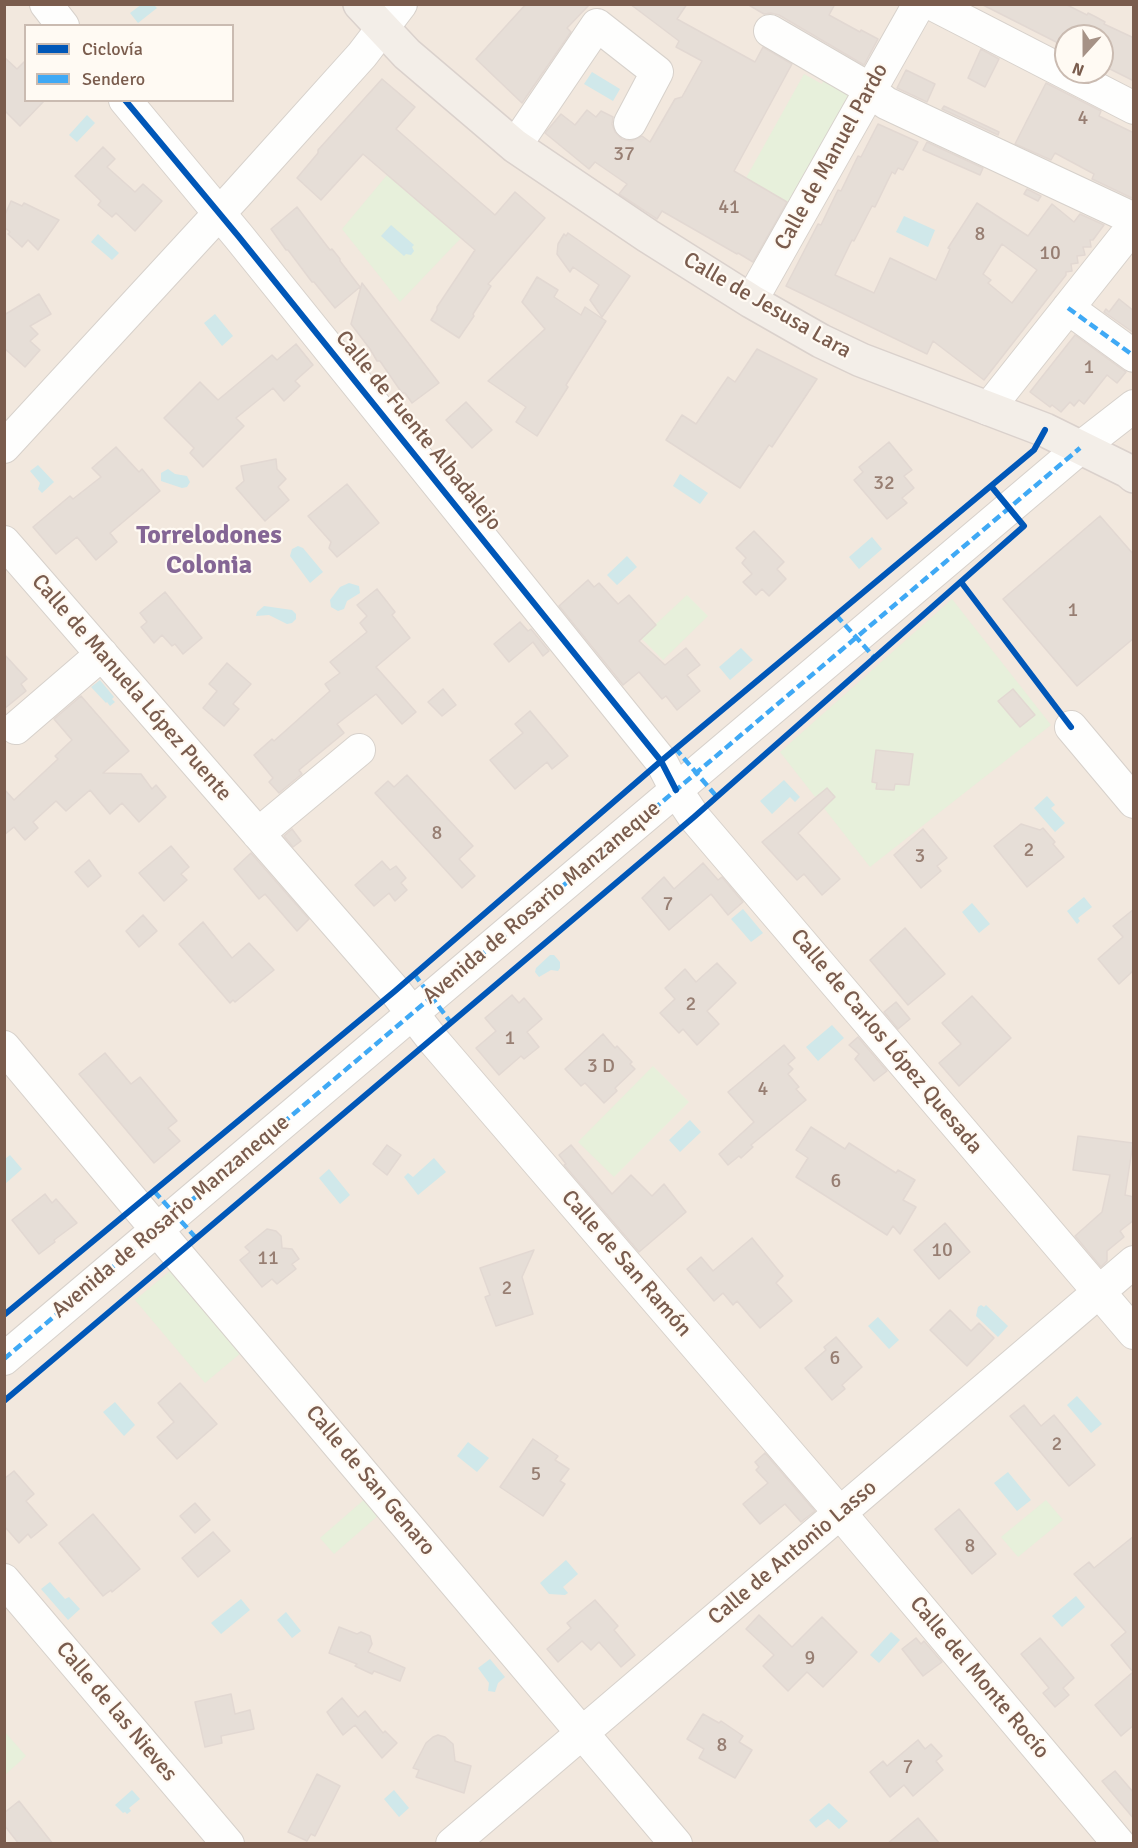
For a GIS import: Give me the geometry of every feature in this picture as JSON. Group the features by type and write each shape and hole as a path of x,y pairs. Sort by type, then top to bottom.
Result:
{"main road":[{"name":"Calle de Jesusa Lara","path":"381,12 407,54 515,146 648,236 751,301 861,360 1045,430 1134,476"}],"street":[{"path":"46,4 61,24"},
{"path":"916,7 1134,108"},
{"name":"Calle de Manuel Pardo","path":"751,301 916,7"},
{"path":"4,447 362,55 381,12"},
{"path":"515,146 597,25 657,72 630,123"},
{"path":"770,31 863,85 886,103 1134,219"},
{"name":"Calle de Fuente Albadalejo","path":"126,102 239,237 661,761 676,790"},
{"path":"988,409 1134,225"},
{"path":"1068,308 1134,356"},
{"name":"Avenida de Rosario Manzaneque","path":"4,1359 1080,448 1134,406"},
{"name":"Calle de Manuela López Puente","path":"4,542 412,1014"},
{"path":"16,728 102,654"},
{"path":"1071,727 1134,802"},
{"path":"258,834 359,750"},
{"name":"Calle de Carlos López Quesada","path":"676,790 694,817 1134,1334"},
{"name":"Calle de San Ramón","path":"412,1014 840,1513"},
{"name":"Calle de San Genaro","path":"4,1047 676,1844"},
{"name":"Calle de Antonio Lasso","path":"452,1844 1134,1262"},
{"name":"Calle del Monte Rocío","path":"840,1513 1119,1844"},
{"name":"Calle de las Nieves","path":"4,1580 228,1844"}],"shaded area":[{"path":"5,5 1133,5 1133,1843 5,1843"}],"green space":[{"path":"828,70 858,86 793,205 746,178 804,74 822,84"},
{"path":"387,175 461,238 400,302 342,229"},
{"path":"687,595 708,616 663,660 641,638"},
{"path":"952,599 1051,725 870,867 780,752"},
{"path":"653,1066 689,1102 614,1177 578,1142"},
{"path":"171,1270 242,1352 205,1383 135,1300"},
{"path":"366,1498 380,1514 334,1554 320,1538"},
{"path":"1046,1500 1063,1520 1018,1557 1001,1537"},
{"path":"4,1732 26,1756 5,1775"}],"water":[{"path":"142,4 154,5 157,8 138,23 130,13"},
{"path":"592,72 620,89 613,101 584,84"},
{"path":"87,115 95,123 77,142 69,135"},
{"path":"904,216 935,230 928,247 896,232"},
{"path":"391,225 414,245 411,255 404,256 381,236"},
{"path":"98,234 119,253 112,260 91,242"},
{"path":"215,314 233,336 222,346 204,323"},
{"path":"38,465 54,482 42,493 38,489 40,483 30,471"},
{"path":"168,469 175,474 187,476 190,482 187,487 182,488 161,481 161,473"},
{"path":"680,474 708,493 700,504 673,486"},
{"path":"872,537 882,549 859,569 849,557"},
{"path":"298,546 303,548 323,572 310,583 290,556 292,549"},
{"path":"627,556 637,567 617,585 607,575"},
{"path":"349,583 359,586 360,593 347,601 344,609 338,611 331,607 330,600 340,587"},
{"path":"264,606 292,610 296,614 296,619 287,624 269,615 256,616"},
{"path":"741,648 753,660 730,680 719,667"},
{"path":"100,680 114,697 112,699 115,702 110,706 91,687"},
{"path":"784,780 800,797 795,802 790,797 772,814 760,801"},
{"path":"1047,796 1055,805 1051,808 1065,823 1055,832 1034,808"},
{"path":"1084,897 1092,907 1078,918 1080,921 1077,924 1067,911"},
{"path":"972,903 990,924 979,933 962,912"},
{"path":"743,909 763,933 751,942 731,919"},
{"path":"550,955 554,955 560,962 560,968 558,971 551,970 539,977 535,972 536,968"},
{"path":"832,1025 844,1038 818,1061 806,1047"},
{"path":"690,1120 701,1132 680,1152 669,1140"},
{"path":"10,1155 22,1169 5,1184 5,1159"},
{"path":"434,1158 446,1172 418,1195 404,1177 408,1173 413,1177"},
{"path":"329,1169 350,1195 340,1204 319,1178"},
{"path":"981,1305 984,1307 986,1305 1008,1326 998,1337 976,1316 978,1307"},
{"path":"878,1317 899,1340 889,1349 868,1326"},
{"path":"1077,1396 1102,1424 1091,1433 1067,1405"},
{"path":"115,1402 135,1425 124,1436 103,1412"},
{"path":"468,1442 489,1458 477,1472 457,1456"},
{"path":"1008,1472 1031,1500 1017,1511 994,1483"},
{"path":"566,1560 578,1574 563,1587 568,1593 565,1595 549,1594 540,1583"},
{"path":"50,1582 65,1599 69,1597 80,1609 68,1620 41,1589"},
{"path":"1076,1596 1085,1607 1062,1627 1052,1616"},
{"path":"241,1599 250,1610 221,1634 211,1623"},
{"path":"286,1612 301,1631 292,1638 277,1620"},
{"path":"891,1632 900,1640 879,1663 870,1655"},
{"path":"490,1659 505,1677 498,1683 495,1692 488,1691 489,1683 478,1668"},
{"path":"132,1790 140,1799 129,1808 131,1811 127,1814 123,1813 115,1805"},
{"path":"394,1790 409,1808 399,1817 384,1799"},
{"path":"829,1803 848,1821 839,1829 828,1819 816,1828 809,1820"}],"building":[{"path":"526,4 590,4 567,28 571,32 522,103 476,59"},
{"path":"630,4 687,4 677,19 755,62 763,47 792,64 734,171 787,202 753,262 662,211 657,219 619,194 627,184 595,162 589,169 545,133 561,114 575,125 587,110 596,117 601,111 613,117 612,124 615,132 622,139 631,141 642,136 650,142 675,99 682,97 702,61 676,47 679,41"},
{"path":"747,4 835,4 829,15 878,39 864,65 779,15 764,14"},
{"path":"981,4 1065,4 1105,22 1104,24 1054,24 1054,41"},
{"path":"1114,29 1134,38 1134,81 1114,71"},
{"path":"981,49 999,59 985,87 968,78"},
{"path":"4,57 17,69 24,62 24,102 43,102 20,126 4,110"},
{"path":"906,70 935,84 927,102 897,88"},
{"path":"382,79 415,107 396,129 495,215 515,192 545,218 488,284 491,286 459,338 431,320 437,307 475,250 363,154 321,200 297,178 318,153 318,150"},
{"path":"1046,83 1101,111 1099,116 1134,133 1134,199 1092,179 1094,174 1055,153 1051,160 1015,144"},
{"path":"944,106 999,132 998,135 942,109"},
{"path":"878,124 918,142 903,170 898,168 895,174 892,172 875,207 872,206 854,241 852,240 835,275 874,293 890,258 936,280 950,249 948,248 977,203 1028,236 1052,204 1074,222 1080,214 1104,225 1093,240 1090,240 1091,247 1083,247 1085,255 1077,256 1078,263 1071,264 1072,271 1066,272 1066,275 984,380 933,341 927,354 786,286 818,224 821,225 838,190 841,191 858,156 861,157","holes":["1002,244 1037,270 1012,303 988,283 991,280 983,274"]},
{"path":"927,142 983,168 980,175 923,150"},
{"path":"103,147 115,159 107,167 135,192 143,184 162,201 135,231 116,213 112,217 98,205 101,201 75,176"},
{"path":"1027,189 1041,196 1038,201 1024,194"},
{"path":"11,201 22,206 24,203 59,220 38,250 28,240 22,247 4,227 4,217"},
{"path":"297,207 360,287 335,308 271,229"},
{"path":"568,233 630,276 602,317 590,300 599,285 573,267 570,272 557,254 558,244 564,234 566,236"},
{"path":"537,277 558,290 554,297 581,315 585,307 606,321 537,436 516,422 526,407 488,381 545,329 522,302"},
{"path":"362,283 439,383 412,403 405,393 402,393 380,361 377,361 351,324"},
{"path":"39,294 51,314 30,326 38,334 30,341 40,350 25,367 4,348 4,315"},
{"path":"1119,299 1134,311 1134,333 1104,312 1106,309 1109,312"},
{"path":"1075,335 1126,372 1117,383 1107,375 1084,404 1079,400 1074,406 1070,402 1061,412 1030,392"},
{"path":"296,344 313,365 295,381 300,386 284,401 273,388 236,418 244,426 203,467 190,453 194,448 164,418 200,382 218,400 272,355 277,360"},
{"path":"757,349 817,379 772,447 769,445 740,488 666,440 682,415 696,424 728,377 735,382"},
{"path":"466,402 492,430 472,448 446,420"},
{"path":"889,442 912,470 904,476 914,488 902,498 907,503 887,519 854,480 863,472 859,467"},
{"path":"116,447 139,472 142,469 160,491 110,533 117,542 96,560 77,537 56,554 33,527 70,496 73,499 101,477 92,468"},
{"path":"276,459 277,469 286,479 278,487 289,500 265,521 236,488 244,481 241,466"},
{"path":"347,484 379,523 337,557 329,548 331,542 308,516"},
{"path":"1100,516 1134,555 1134,638 1077,686 1003,599"},
{"path":"754,531 784,562 777,569 786,579 769,596 762,589 756,595 743,582 752,574 742,563 746,558 736,548"},
{"path":"588,580 594,587 599,583 618,604 629,595 656,625 639,641 665,665 686,648 700,665 687,675 700,691 677,710 666,696 662,699 639,672 623,685 559,606"},
{"path":"377,589 395,612 392,615 410,638 376,667 416,712 402,724 376,694 337,724 344,733 299,770 302,774 279,793 269,782 273,778 254,755 272,739 274,741 330,691 325,684 340,673 330,662 367,632 360,623 367,616 357,605"},
{"path":"165,592 202,638 183,654 175,644 172,646 162,635 154,643 141,627 147,622 140,613"},
{"path":"520,622 528,631 531,629 549,651 543,656 533,642 509,662 494,644"},
{"path":"4,654 27,679 21,684 26,691 4,709"},
{"path":"227,663 251,684 233,704 239,709 224,726 203,708 217,691 209,684"},
{"path":"443,689 456,705 442,716 428,702"},
{"path":"1013,689 1035,715 1020,727 998,701"},
{"path":"81,696 129,751 103,773 141,774 152,789 156,785 166,797 139,822 122,803 110,814 90,790 66,811 56,801 33,822 38,828 25,840 14,827 4,835 4,789 14,800 58,759 55,756 72,740 54,719"},
{"path":"530,711 568,756 552,769 547,762 515,789 490,760 523,733 515,724"},
{"path":"876,750 913,754 909,785 895,784 894,790 876,789 877,783 872,782"},
{"path":"407,775 473,846 459,859 475,876 462,888 375,793 388,781 394,787"},
{"path":"827,788 835,797 798,833 840,879 822,895 804,874 797,880 762,842"},
{"path":"1021,824 1040,830 1043,828 1064,857 1027,887 994,846"},
{"path":"292,829 301,841 293,847 284,836"},
{"path":"923,829 947,858 937,866 941,871 921,888 894,855"},
{"path":"171,846 189,867 181,874 187,880 164,901 139,873"},
{"path":"251,853 309,919 297,931 265,894 259,899 234,869"},
{"path":"89,860 101,876 88,887 75,872"},
{"path":"382,861 390,870 396,866 406,878 401,883 407,890 395,901 389,893 374,906 355,885"},
{"path":"703,863 718,880 722,877 743,902 728,915 711,894 669,930 642,898 664,877 674,889"},
{"path":"1134,909 1134,970 1119,984 1098,959 1123,937 1113,926"},
{"path":"143,915 157,931 139,947 126,931"},
{"path":"203,922 232,958 249,943 274,970 235,1002 233,1000 230,1003 179,944"},
{"path":"905,928 945,974 908,1005 870,960"},
{"path":"717,963 736,983 707,1011 719,1024 697,1045 683,1029 679,1033 660,1013 675,999 665,988 685,969 696,982"},
{"path":"512,995 519,1003 524,998 542,1019 527,1032 539,1047 524,1059 521,1056 499,1075 476,1048 496,1031 485,1018"},
{"path":"972,996 1011,1038 959,1086 939,1063 961,1044 942,1023"},
{"path":"896,1002 910,1019 898,1029 884,1012"},
{"path":"603,1034 632,1062 630,1064 635,1069 615,1088 617,1091 604,1103 585,1083 581,1086 565,1069"},
{"path":"858,1037 887,1071 874,1081 855,1059 859,1054 849,1045"},
{"path":"784,1045 795,1058 788,1064 793,1069 788,1074 799,1087 796,1089 806,1100 751,1145 753,1147 741,1158 739,1156 728,1165 719,1154 754,1122 728,1092"},
{"path":"105,1053 131,1084 140,1077 177,1121 168,1128 180,1141 154,1163 79,1074"},
{"path":"811,1127 845,1149 849,1143 896,1173 898,1170 915,1180 903,1200 916,1207 900,1234 893,1226 887,1235 796,1177 808,1158 796,1150"},
{"path":"1078,1136 1133,1143 1125,1195 1134,1197 1134,1220 1120,1231 1124,1237 1107,1251 1107,1261 1101,1267 1075,1236 1102,1212 1110,1175 1073,1170"},
{"path":"387,1145 401,1155 387,1175 373,1164"},
{"path":"571,1145 612,1194 631,1175 652,1196 664,1184 686,1212 639,1252 564,1165 566,1164 559,1155"},
{"path":"45,1194 52,1203 56,1199 77,1223 39,1254 12,1220"},
{"path":"945,1223 970,1252 939,1279 914,1250"},
{"path":"267,1229 276,1231 281,1236 282,1248 292,1249 299,1259 292,1264 296,1269 277,1284 272,1279 262,1287 240,1260 250,1252 245,1247"},
{"path":"752,1238 783,1276 776,1283 792,1301 760,1328 737,1301 733,1305 723,1293 714,1301 687,1269 701,1257 713,1271"},
{"path":"534,1250 522,1277 533,1314 496,1326 485,1297 490,1295 480,1268"},
{"path":"950,1310 971,1331 979,1323 994,1338 967,1366 930,1330"},
{"path":"836,1337 862,1367 842,1385 845,1389 832,1400 805,1368 826,1350 824,1347"},
{"path":"180,1383 217,1424 177,1459 157,1437 174,1422 158,1403"},
{"path":"1024,1405 1041,1426 1054,1415 1095,1465 1069,1486 1010,1416"},
{"path":"533,1439 558,1456 555,1460 569,1469 560,1481 565,1484 543,1516 500,1487"},
{"path":"765,1453 815,1511 801,1522 785,1504 760,1524 743,1504 768,1483 756,1470 759,1467 755,1462"},
{"path":"14,1471 34,1494 26,1501 47,1525 31,1538 28,1534 19,1543 4,1526 4,1479"},
{"path":"195,1503 210,1520 195,1533 180,1516"},
{"path":"959,1509 996,1554 972,1574 935,1529"},
{"path":"93,1514 140,1569 112,1592 111,1590 103,1596 59,1543"},
{"path":"213,1532 230,1551 198,1577 182,1558"},
{"path":"1134,1536 1134,1725 1121,1736 1095,1705 1133,1672 1111,1645 1126,1632 1074,1574 1089,1562 1094,1568"},
{"path":"595,1600 618,1626 614,1630 635,1655 621,1667 599,1642 591,1650 582,1641 558,1662 547,1649 571,1628 567,1623"},
{"path":"759,1615 792,1647 822,1617 857,1652 823,1687 807,1672 788,1691 763,1666 774,1655 746,1629"},
{"path":"339,1627 370,1636 372,1644 368,1652 405,1668 400,1681 374,1671 372,1674 355,1666 357,1664 329,1653"},
{"path":"916,1638 921,1644 924,1641 942,1662 923,1676 902,1649"},
{"path":"1040,1638 1074,1678 1063,1688 1069,1695 1055,1707 1043,1693 1049,1688 1021,1654"},
{"path":"231,1694 235,1714 250,1710 254,1729 221,1736 222,1743 205,1747 195,1702"},
{"path":"342,1698 358,1717 365,1711 383,1733 385,1731 397,1743 382,1758 355,1725 343,1735 327,1712"},
{"path":"703,1714 719,1723 721,1721 743,1736 739,1742 752,1750 735,1778 699,1758 704,1749 687,1739"},
{"path":"438,1735 445,1737 453,1744 455,1761 471,1766 464,1793 416,1777 419,1770 413,1768 426,1743"},
{"path":"918,1740 925,1749 931,1744 942,1756 936,1761 943,1770 913,1796 904,1785 890,1797 870,1772 883,1761 887,1766"},
{"path":"1115,1771 1134,1793 1134,1819 1102,1781"},
{"path":"317,1774 340,1786 315,1836 311,1834 307,1841 288,1832"},
{"path":"19,1801 53,1844 19,1844 4,1825 4,1813"},
{"path":"918,1818 940,1844 887,1844"}],"marked path":[{"path":"1068,308 1134,356"},
{"path":"4,1359 1080,448"},
{"path":"836,615 875,658"},
{"path":"675,748 717,797"},
{"path":"414,974 452,1024"},
{"path":"154,1191 197,1239"}],"cycle path":[{"path":"127,102 239,237 661,761 676,790"},
{"path":"4,1315 395,991 661,761 1034,450 1045,430"},
{"path":"4,1401 694,817 1024,526 991,486"},
{"path":"961,582 1071,727"}],"district":[{"name":"Torrelodones Colonia","path":"209,551"}]}
